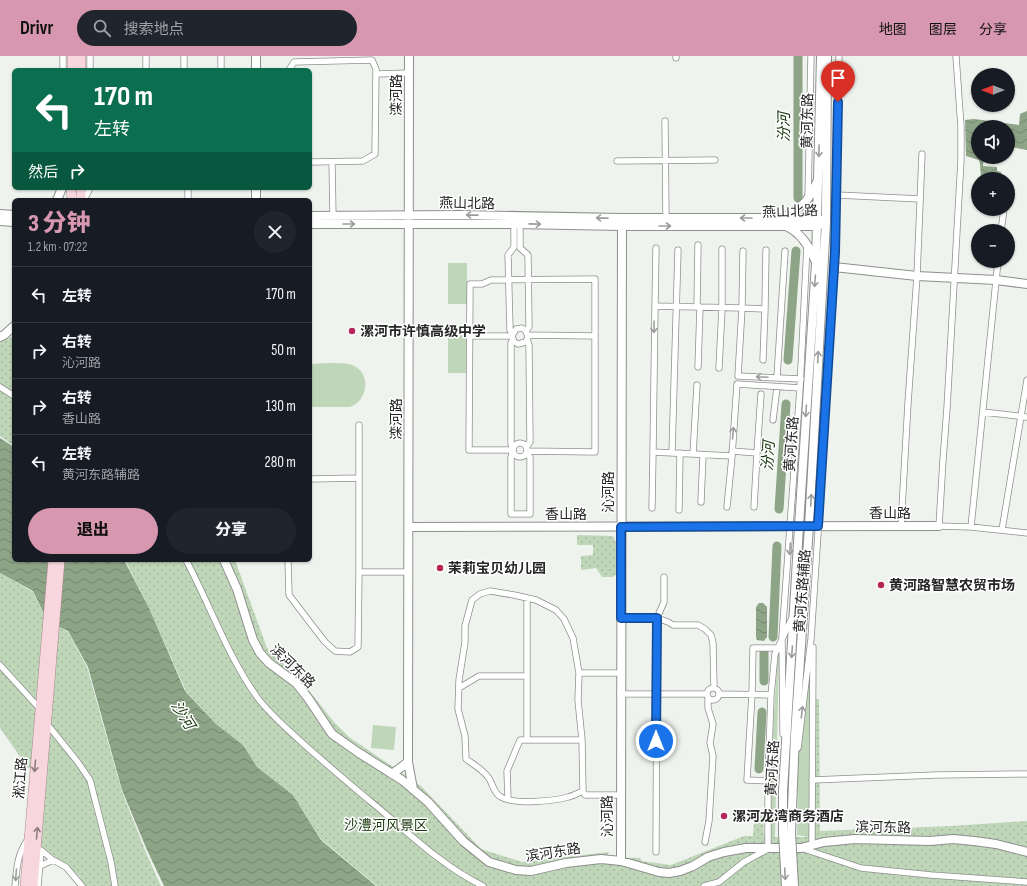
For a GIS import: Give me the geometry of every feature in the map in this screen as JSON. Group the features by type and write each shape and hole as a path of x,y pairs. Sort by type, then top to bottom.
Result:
{"main road":[{"path":"72,56 72,68"},
{"path":"81,56 81,68"},
{"path":"47,672 53,562"},
{"path":"47,672 60,562"},
{"name":"淞江路","path":"25,886 40,709 47,672"},
{"name":"淞江路","path":"33,886 37,867 46,724 47,672"}],"street":[{"path":"63,56 63,68"},
{"path":"90,56 90,68"},
{"path":"146,56 146,68"},
{"path":"184,56 184,68"},
{"path":"221,56 221,68"},
{"path":"256,56 256,68"},
{"name":"滦河路","path":"409,56 410,220 408,762 413,789"},
{"path":"808,199 811,56"},
{"name":"黄河东路","path":"787,833 783,791 794,614 795,526 820,222 819,177 821,56"},
{"name":"黄河东路","path":"787,833 792,792 794,735 809,526 827,56"},
{"name":"黄河东路辅路","path":"792,792 811,639 834,267 839,56"},
{"path":"956,56 961,160 939,526 971,527 1027,533"},
{"path":"290,68 294,62 372,60 376,69 375,154 363,161 312,162"},
{"path":"376,74 409,73"},
{"path":"665,121 666,218"},
{"path":"901,526 917,276 922,154"},
{"path":"617,161 715,160"},
{"path":"332,162 333,216"},
{"path":"816,264 807,245 801,237 783,222 808,199 819,177"},
{"path":"836,195 920,199"},
{"path":"0,214 12,215"},
{"name":"燕山北路","path":"312,216 517,224 622,222 666,218 783,222"},
{"name":"燕山北路","path":"312,224 410,220 820,222"},
{"path":"0,221 12,222"},
{"name":"沁河路","path":"621,861 620,694 622,222"},
{"path":"820,222 836,223"},
{"path":"517,224 520,248 528,254 529,328 527,335 521,344 515,343 510,330 508,254 514,247 517,224"},
{"path":"698,245 698,367"},
{"name":"黄河东路辅路","path":"783,791 782,637 795,526 800,379 807,245"},
{"path":"652,508 656,248"},
{"path":"719,368 722,308 722,249"},
{"path":"672,453 678,250"},
{"path":"763,360 766,250"},
{"path":"743,251 742,308 738,376 800,379"},
{"path":"777,377 785,251"},
{"path":"834,267 917,276 996,280 1027,284"},
{"path":"971,527 997,268"},
{"path":"513,450 469,450 470,284 482,284 491,280 595,279 595,452 527,450"},
{"path":"655,306 765,309"},
{"path":"0,337 12,328"},
{"path":"519,328 527,335 529,345 530,442 522,458 519,458 514,455 511,444 510,343 512,336 519,328"},
{"path":"527,335 595,336"},
{"path":"470,336 512,336"},
{"path":"1002,530 1027,380"},
{"path":"727,507 737,384 800,388"},
{"path":"693,454 698,385"},
{"path":"0,387 12,395"},
{"path":"773,420 776,387"},
{"path":"754,507 761,394"},
{"path":"983,412 1027,417"},
{"path":"288,562 289,594 325,642 335,652 350,652 358,647 359,426"},
{"path":"518,443 527,450 530,457 530,514 511,514 511,457 514,446 518,443"},
{"path":"653,452 703,455 757,453"},
{"path":"679,510 680,453"},
{"path":"702,502 703,455"},
{"path":"312,479 359,478"},
{"name":"香山路","path":"409,527 939,526"},
{"path":"187,562 231,653 257,697 282,725 413,839 448,865 483,886"},
{"name":"滨河东路","path":"225,562 237,589 253,640 260,653 269,663 296,683 332,734 413,789 428,802 463,842 489,862 516,870 531,871 585,860 601,859 621,861 659,872 669,873 680,871 693,866 708,857 724,852 746,848 801,848 812,844 854,839 930,841 953,839 996,844 1027,852"},
{"path":"359,572 408,572"},
{"path":"656,852 657,618 664,602 664,577"},
{"path":"583,791 570,797 530,802 501,798 495,791 488,776 466,759 465,736 458,709 459,688 465,642 465,626 472,600 480,594 490,591 536,600 556,610 564,619 572,638 579,673 578,700 582,740 583,791 585,795 620,795"},
{"path":"527,598 527,740"},
{"path":"704,886 719,882 744,862 768,849 768,781 771,695 775,654 794,614"},
{"path":"803,614 814,652 812,844"},
{"path":"621,618 657,618 673,625 698,625 705,629 711,635 713,643 714,688 719,694"},
{"path":"768,781 747,780 753,648 778,648"},
{"path":"0,665 40,709"},
{"path":"579,673 621,673"},
{"path":"459,688 479,676 527,676"},
{"path":"705,842 709,821 713,756 710,743 713,724 708,708 707,695 710,688 714,688"},
{"path":"620,694 707,695"},
{"path":"719,694 771,695"},
{"path":"707,695 711,700 714,700 719,694"},
{"path":"46,724 78,761 90,780 111,862 115,886"},
{"path":"508,799 507,771 520,740 582,740"},
{"path":"392,774 408,762"},
{"path":"812,780 936,775 1027,774"},
{"path":"786,886 787,833"},
{"path":"787,833 794,886"},
{"path":"15,886 17,861 21,849 28,839"},
{"path":"801,848 861,868 1027,882"},
{"path":"38,850 66,867 82,886"},
{"path":"38,886 37,867 54,860"}],"green space":[{"path":"448,263 467,263 467,304 448,304"},
{"path":"448,325 466,325 466,373 448,373"},
{"path":"12,337 12,445 0,436 0,342"},
{"path":"312,364 350,364 360,370 365,381 365,388 360,400 350,407 312,407"},
{"path":"577,535 613,536 616,542 616,575 612,577 602,577 596,568 581,570 581,556 593,555 593,545 577,545"},
{"name":"沙澧河风景区","path":"126,562 236,562 267,648 277,659 291,668 334,722 349,737 421,786 481,849 522,862 609,852 607,857 640,858 642,861 671,865 744,836 753,836 755,811 763,811 764,837 813,837 814,699 819,699 820,831 952,826 1027,821 1027,886 377,886 321,839 293,795 257,767 243,745 216,724 186,691 149,608"},
{"path":"0,573 33,592 44,615 57,626 68,632 87,667 122,792 161,886 85,886 79,876 41,845 45,772 28,768 0,728"},
{"path":"779,655 775,838 770,838 774,724"},
{"path":"811,658 809,837 797,835 800,738"},
{"path":"373,725 396,727 394,750 371,748"}],"water":[{"path":"1027,111 1027,150 1015,148 1015,124 1019,125 1020,114"},
{"path":"974,119 982,120 971,120 971,158 966,156 965,120"},
{"path":"980,164 983,164 983,166 997,167 997,171 1001,172 981,172"},
{"name":"沙河","path":"0,438 12,446 12,562 125,562 149,608 185,691 216,724 243,745 257,767 293,795 321,840 376,886 164,886 122,790 88,667 68,631 57,626 44,614 33,591 0,573"},
{"path":"759,603 763,603 767,607 767,637 764,641 757,640 756,637 756,607"}],"waterway":[{"name":"汾河","path":"798,56 798,198"},
{"name":"汾河","path":"788,360 796,251"},
{"name":"汾河","path":"779,509 786,404"},
{"name":"汾河","path":"773,637 777,546"},
{"name":"汾河","path":"764,653 764,681"},
{"name":"汾河","path":"759,769 762,712"}],"place":[{"name":"漯河市许慎高级中学","path":"352,331"},
{"name":"茉莉宝贝幼儿园","path":"440,568"},
{"name":"黄河路智慧农贸市场","path":"881,585"},
{"name":"漯河龙湾商务酒店","path":"724,816"}],"route":[{"path":"656,741 657,618 621,618 621,527 818,526 835,252 838,102"}]}
